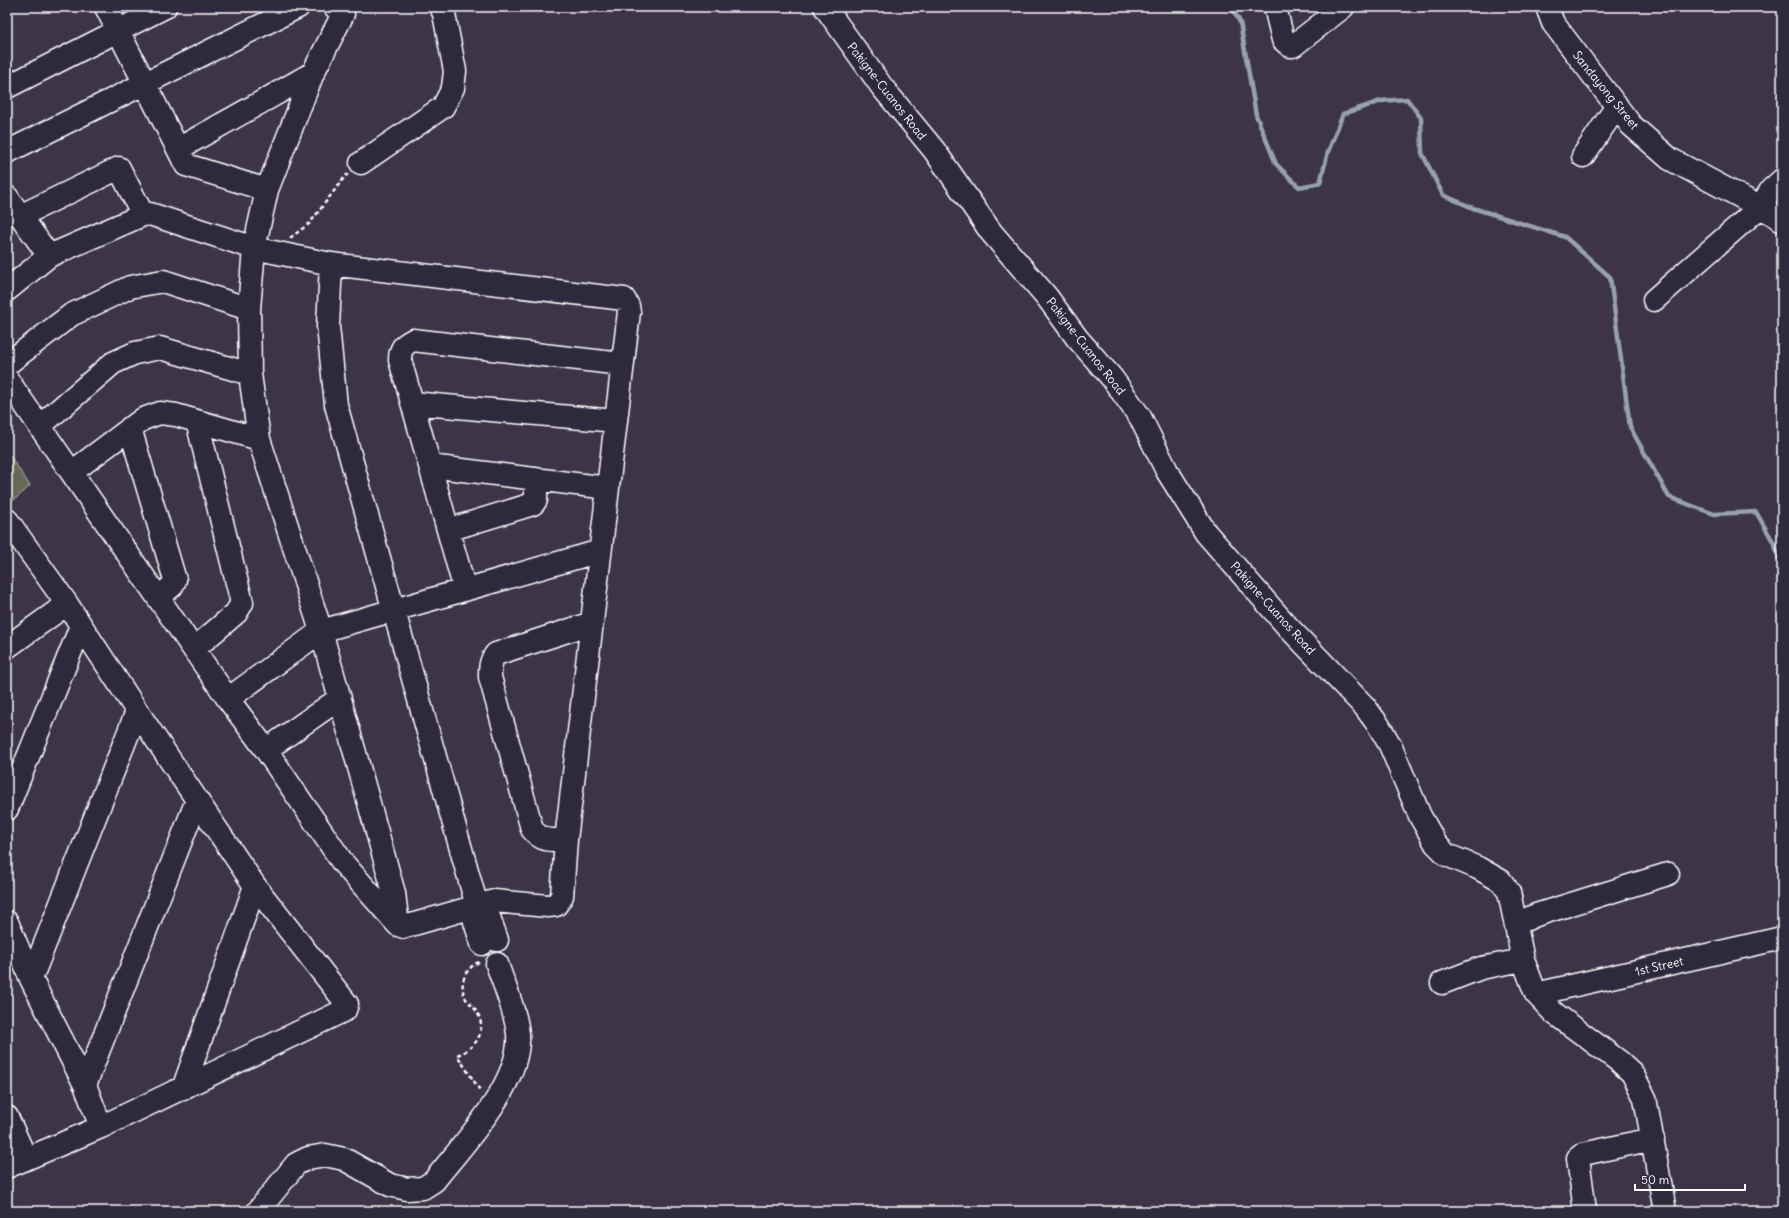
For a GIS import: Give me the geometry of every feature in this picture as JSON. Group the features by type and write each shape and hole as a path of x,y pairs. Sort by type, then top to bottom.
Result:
{"street":[{"path":"106,7 186,165 267,190"},
{"path":"7,87 165,7"},
{"path":"7,152 298,7"},
{"path":"335,7 343,14 313,73 267,190 262,251 249,309 250,374 259,440 321,631 394,893 398,926"},
{"path":"361,163 442,107 453,88 455,71 444,14 441,7"},
{"name":"Pakigne-Cuanos Road","path":"825,7 882,87 934,150 991,232 1047,297 1076,338 1112,378 1140,417 1167,471 1206,533 1287,626 1350,691 1379,726 1390,745 1420,816 1436,844 1447,855 1478,868 1501,881 1509,892 1523,960 1536,994 1554,1013 1620,1062 1632,1073 1639,1084 1645,1098 1665,1211"},
{"path":"1275,7 1283,40 1290,46 1293,46 1343,7"},
{"name":"Sandayong Street","path":"1547,7 1553,24 1631,125 1670,159 1760,207 1782,221"},
{"path":"178,148 313,73"},
{"path":"1583,156 1617,106"},
{"path":"20,216 119,168 143,215"},
{"path":"1654,300 1760,207 1771,190 1782,180"},
{"path":"7,197 49,256"},
{"path":"7,290 49,256 143,215 150,214 262,251 331,264 624,299 628,306 629,312 566,840 562,896 556,906 494,901 404,927 398,926 343,862 266,750 228,699 7,379"},
{"path":"258,1211 296,1164 308,1158 325,1155 344,1159 390,1185 407,1189 423,1188 434,1181 491,1108 507,1080 518,1047 516,1022 490,952 489,917 477,906 395,610 336,405 328,326 331,264"},
{"path":"7,364 71,316 130,287 163,281 249,309"},
{"path":"465,590 400,360 400,350 405,344 413,340 622,364"},
{"path":"40,426 113,363 135,353 160,348 250,374"},
{"path":"412,403 616,422"},
{"path":"72,472 143,419 160,413 176,415 259,440"},
{"path":"194,649 236,613 242,603 197,421"},
{"path":"130,428 175,580 172,586 158,598"},
{"path":"430,466 608,488"},
{"path":"448,530 533,504 536,500 536,479"},
{"path":"7,520 82,626 137,711 255,886 346,1001 346,1008 183,1089 101,1127 16,1163 7,1117"},
{"path":"228,699 321,631 600,551"},
{"path":"7,647 67,604"},
{"path":"566,840 538,838 532,828 490,677 490,668 492,659 496,654 592,623"},
{"path":"7,809 82,626"},
{"path":"266,750 340,698"},
{"path":"31,979 137,711"},
{"path":"85,1085 197,800"},
{"path":"1516,924 1536,915 1668,874"},
{"path":"183,1089 255,886"},
{"path":"7,922 13,957 31,979 85,1085 101,1127"},
{"name":"1st Street","path":"1536,994 1782,938"},
{"path":"1442,983 1481,968 1523,960"},
{"path":"1586,1211 1578,1158 1583,1154 1653,1139"}],"path":[{"path":"262,251 310,223 343,179 361,163"},
{"path":"490,952 467,971 464,979 463,989 466,998 477,1012 480,1019 480,1035 471,1048 457,1055 491,1108"}],"green space":[{"path":"7,451 30,486 7,506"}],"waterway":[{"path":"1231,7 1240,22 1256,115 1276,164 1299,187 1320,183 1328,152 1343,114 1381,101 1407,99 1421,118 1422,153 1443,195 1473,208 1565,237 1610,277 1630,427 1669,497 1714,514 1756,512 1775,545 1782,570"}]}
